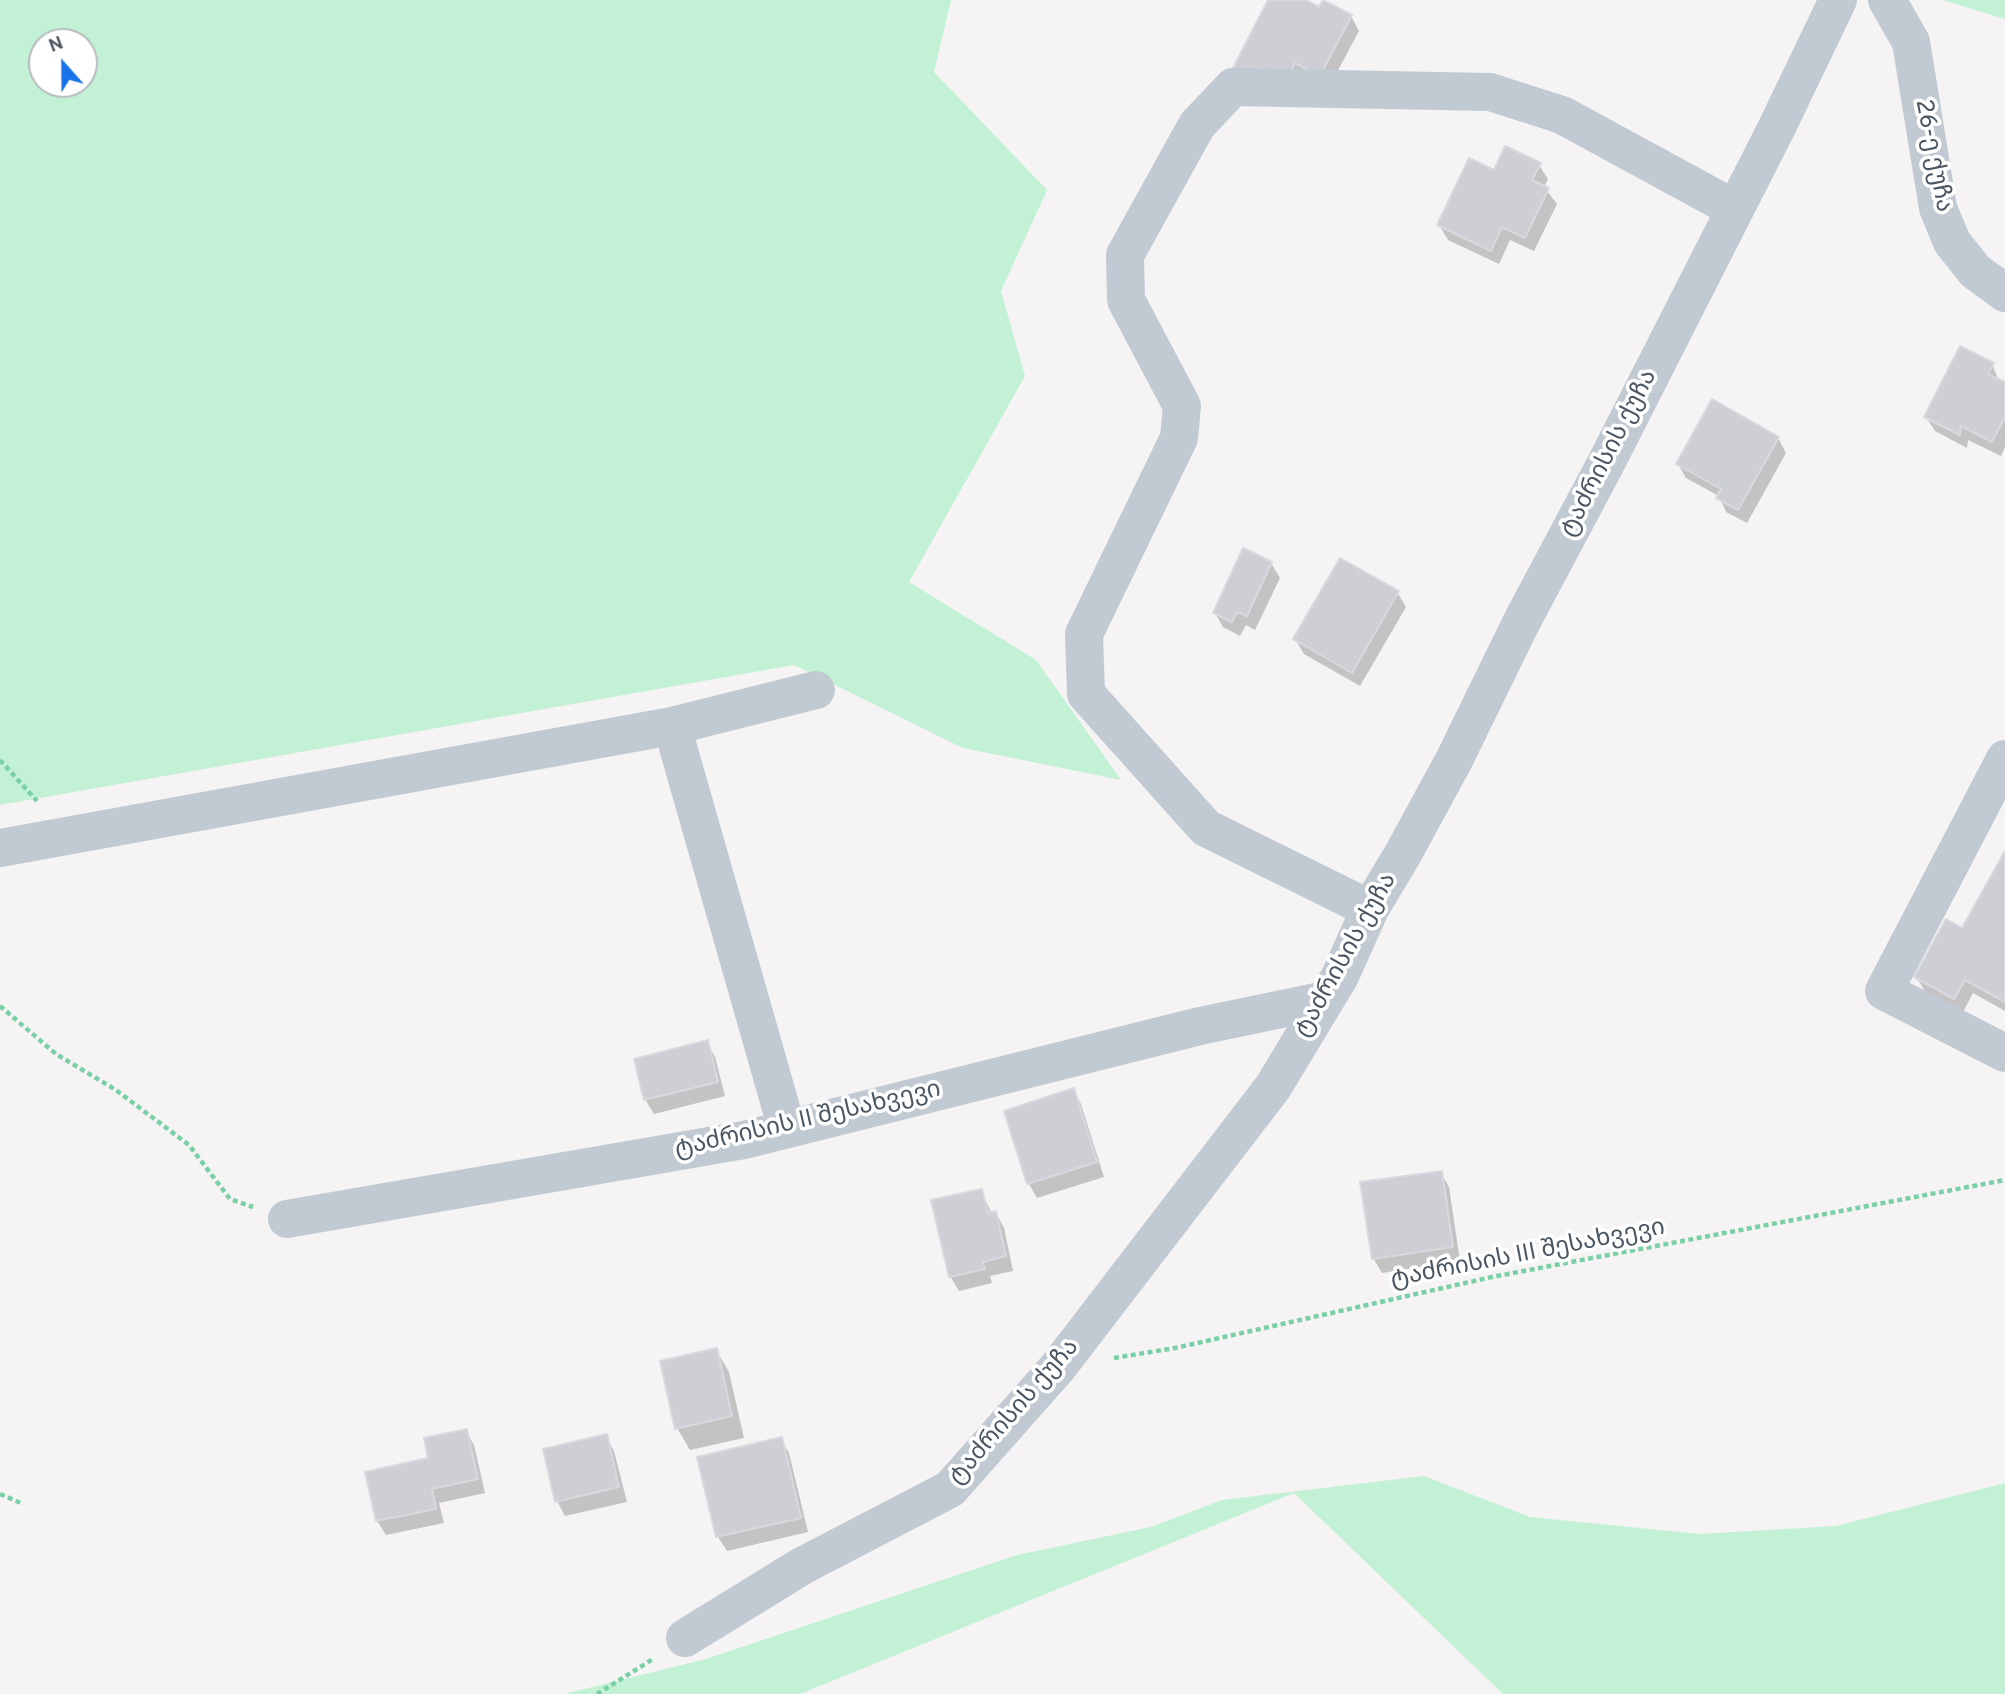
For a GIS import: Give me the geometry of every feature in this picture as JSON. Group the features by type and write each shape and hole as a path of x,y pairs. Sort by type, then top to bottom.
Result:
{"street":[{"name":"ტაძრისის ქუჩა","path":"685,1638 802,1566 950,1489 1058,1367 1273,1087 1340,976 1370,909 1454,760 1776,129 1838,0"},
{"name":"26-ე ქუჩა","path":"1887,0 1911,42 1938,208 1952,242 1975,271 2005,293"},
{"path":"1370,909 1206,828 1086,694 1084,634 1179,438 1182,406 1126,300 1125,255 1197,125 1233,87 1490,92 1562,115 1734,208"},
{"path":"0,848 671,726 816,690"},
{"path":"671,726 787,1129"},
{"path":"2005,759 1884,991 2005,1053"},
{"name":"ტაძრისის II შესახვევი","path":"287,1219 717,1145 1200,1026 1325,1000"}],"path":[{"path":"0,760 68,836"},
{"path":"0,1006 57,1054 116,1090 189,1146 230,1199 287,1219"},
{"name":"ტაძრისის III შესახვევი","path":"1058,1367 1175,1348 1492,1277 2005,1180"},
{"path":"0,1494 23,1504"},
{"path":"597,1694 685,1638"}],"green space":[{"path":"0,0 951,0 934,72 1047,190 1001,291 1025,376 909,582 1036,660 1121,780 963,748 794,665 0,805"},
{"path":"1942,0 2005,0 2005,19"},
{"path":"1424,1476 1530,1517 1700,1534 1836,1526 2005,1483 2005,1694 1503,1694 1294,1493 800,1694 564,1694 706,1659 1017,1555 1151,1527 1222,1500"}],"building":[{"path":"1268,0 1306,0 1319,7 1323,0 1352,15 1320,76 1295,63 1285,82 1259,68 1252,83 1231,72"},
{"path":"1505,146 1541,163 1532,180 1549,188 1525,238 1502,227 1491,251 1437,225 1469,158 1494,170"},
{"path":"1960,346 1994,363 1988,374 2005,382 2005,417 1992,442 1961,426 1960,435 1924,417"},
{"path":"1712,399 1779,437 1738,510 1716,498 1721,489 1676,464"},
{"path":"1243,548 1272,562 1247,616 1237,612 1232,622 1213,613"},
{"path":"1340,558 1399,591 1352,673 1293,639"},
{"path":"2005,851 2005,1002 1965,980 1954,999 1914,977 1946,919 1962,928"},
{"path":"708,1040 718,1082 644,1100 634,1059"},
{"path":"1074,1088 1097,1162 1027,1184 1004,1111"},
{"path":"1442,1171 1453,1247 1372,1259 1360,1182"},
{"path":"982,1189 988,1213 996,1211 1006,1256 983,1262 985,1269 949,1277 931,1200"},
{"path":"717,1348 732,1416 675,1429 660,1361"},
{"path":"467,1429 478,1479 432,1489 436,1509 376,1521 365,1472 428,1458 424,1438"},
{"path":"607,1434 619,1487 555,1502 543,1449"},
{"path":"782,1437 801,1518 716,1537 697,1457"}]}
